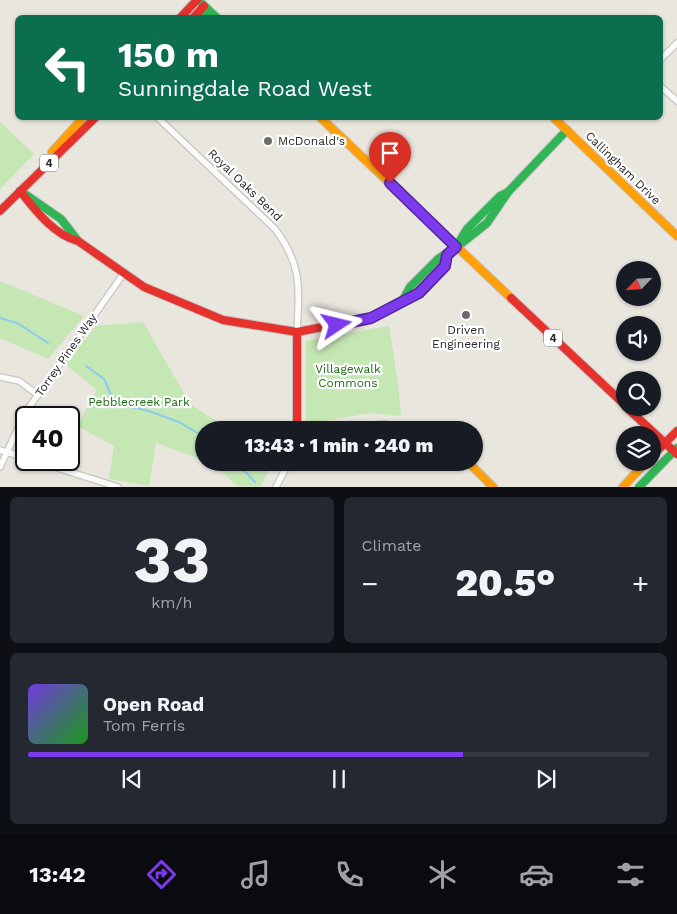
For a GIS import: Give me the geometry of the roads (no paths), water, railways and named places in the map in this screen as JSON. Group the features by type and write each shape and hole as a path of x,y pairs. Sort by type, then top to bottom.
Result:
{"street":[{"path":"184,15 199,3"},
{"path":"194,15 199,3"},
{"path":"199,3 206,15"},
{"path":"199,3 213,15"},
{"path":"663,57 677,43"},
{"path":"663,89 677,101"},
{"path":"81,120 20,191 38,201 73,230 78,241 144,287 223,320 297,332 371,318 404,300 410,287 438,259 474,237 504,202 508,192 567,130"},
{"name":"4","path":"0,211 93,120"},
{"name":"Royal Oaks Bend","path":"160,120 275,229 284,240 300,281 297,332 297,421"},
{"name":"4","path":"322,120 616,397"},
{"name":"Callingham Drive","path":"556,120 677,236"},
{"name":"Torrey Pines Way","path":"0,467 25,413 124,273"},
{"path":"0,377 19,381 38,395"},
{"name":"4","path":"637,416 676,451"},
{"path":"661,447 677,431"},
{"path":"0,450 15,455"},
{"path":"639,486 676,451"},
{"path":"63,471 103,485 118,486"},
{"path":"276,486 284,471"},
{"path":"477,471 493,486"},
{"path":"623,486 637,471"}],"waterway":[{"path":"0,318 17,323 48,343"},
{"path":"86,366 104,379 111,395 125,406 146,410 179,422 195,432"},
{"path":"245,471 255,482"}],"place":[{"name":"McDonald's","path":"268,141"},
{"name":"Driven Engineering","path":"466,315"}],"park label":[{"name":"Villagewalk Commons","path":"348,376"},
{"name":"Pebblecreek Park","path":"139,402"}]}
